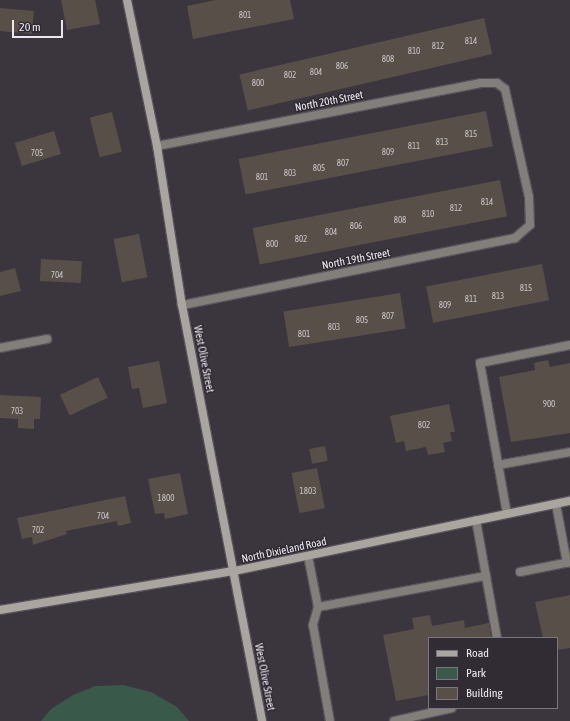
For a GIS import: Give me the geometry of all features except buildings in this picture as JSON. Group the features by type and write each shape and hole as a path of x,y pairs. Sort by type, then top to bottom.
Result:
{"main road":[{"name":"West Olive Street","path":"127,0 157,146 182,305 262,721"},
{"name":"North Dixieland Road","path":"0,610 234,571 570,501"}],"street":[{"name":"North 20th Street","path":"157,146 480,83 496,83 505,89 528,197 530,225"},
{"name":"North 19th Street","path":"182,305 515,238 530,225"},
{"path":"0,348 47,339"},
{"path":"507,514 480,363 570,345"},
{"path":"498,465 570,452"},
{"path":"520,572 569,562 556,504"},
{"path":"476,520 497,637"},
{"path":"308,556 318,607 313,625 330,721"},
{"path":"318,607 486,576"},
{"path":"394,721 448,709"}],"green space":[{"path":"123,685 151,692 177,707 189,721 41,721 51,709 73,695 95,686"}]}
